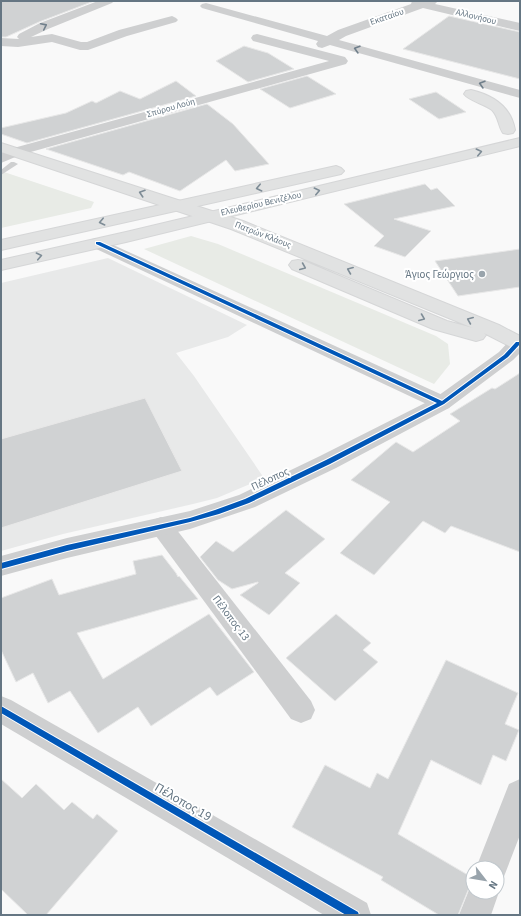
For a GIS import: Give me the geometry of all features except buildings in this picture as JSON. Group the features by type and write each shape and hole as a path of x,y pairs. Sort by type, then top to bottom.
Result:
{"main road":[{"path":"471,94 496,105 514,129 492,134"},
{"name":"Ελευθερίου Βενιζέλου","path":"1,265 520,142"},
{"name":"Πατρών Κλάους","path":"7,156 179,205 282,242 503,334 519,343"},
{"name":"Πατρών Κλάους","path":"7,156 154,210 219,232 440,325 468,333 519,343"},
{"name":"Ελευθερίου Βενιζέλου","path":"1,245 349,168"}],"street":[{"path":"1,56 14,43 44,26 108,1"},
{"name":"Αλλονήσου","path":"409,1 428,3 520,28"},
{"name":"Εκαταίου","path":"310,52 342,33 428,3"},
{"path":"206,6 520,94"},
{"path":"1,42 14,43 49,38 80,46 88,46 123,33 172,20"},
{"path":"257,38 357,64"},
{"name":"Σπύρου Λούη","path":"7,156 342,60"},
{"path":"456,90 509,104"},
{"path":"98,243 442,403"},
{"name":"Πέλοπος","path":"1,566 67,548 218,512 247,501 328,462 442,403 506,356 519,343"},
{"name":"Πέλοπος 13","path":"161,526 301,710"},
{"name":"Πέλοπος 19","path":"1,709 355,915"},
{"path":"495,860 520,794"},
{"path":"475,915 480,900"}],"lane":[{"path":"1,173 7,156"}],"shaded area":[{"path":"1,171 94,202 91,208 1,228"},
{"path":"191,236 218,244 436,336 448,344 450,364 434,384 144,249"},
{"path":"108,258 247,325 228,337 176,353 194,376 264,478 217,498 63,534 1,551 1,283"}],"cycle path":[{"path":"98,243 442,403"},
{"path":"1,566 67,548 190,520 247,501 328,462 442,403 506,356 518,343"},
{"path":"1,709 355,915"}],"place":[{"name":"Άγιος Γεώργιος","path":"482,274"}]}
